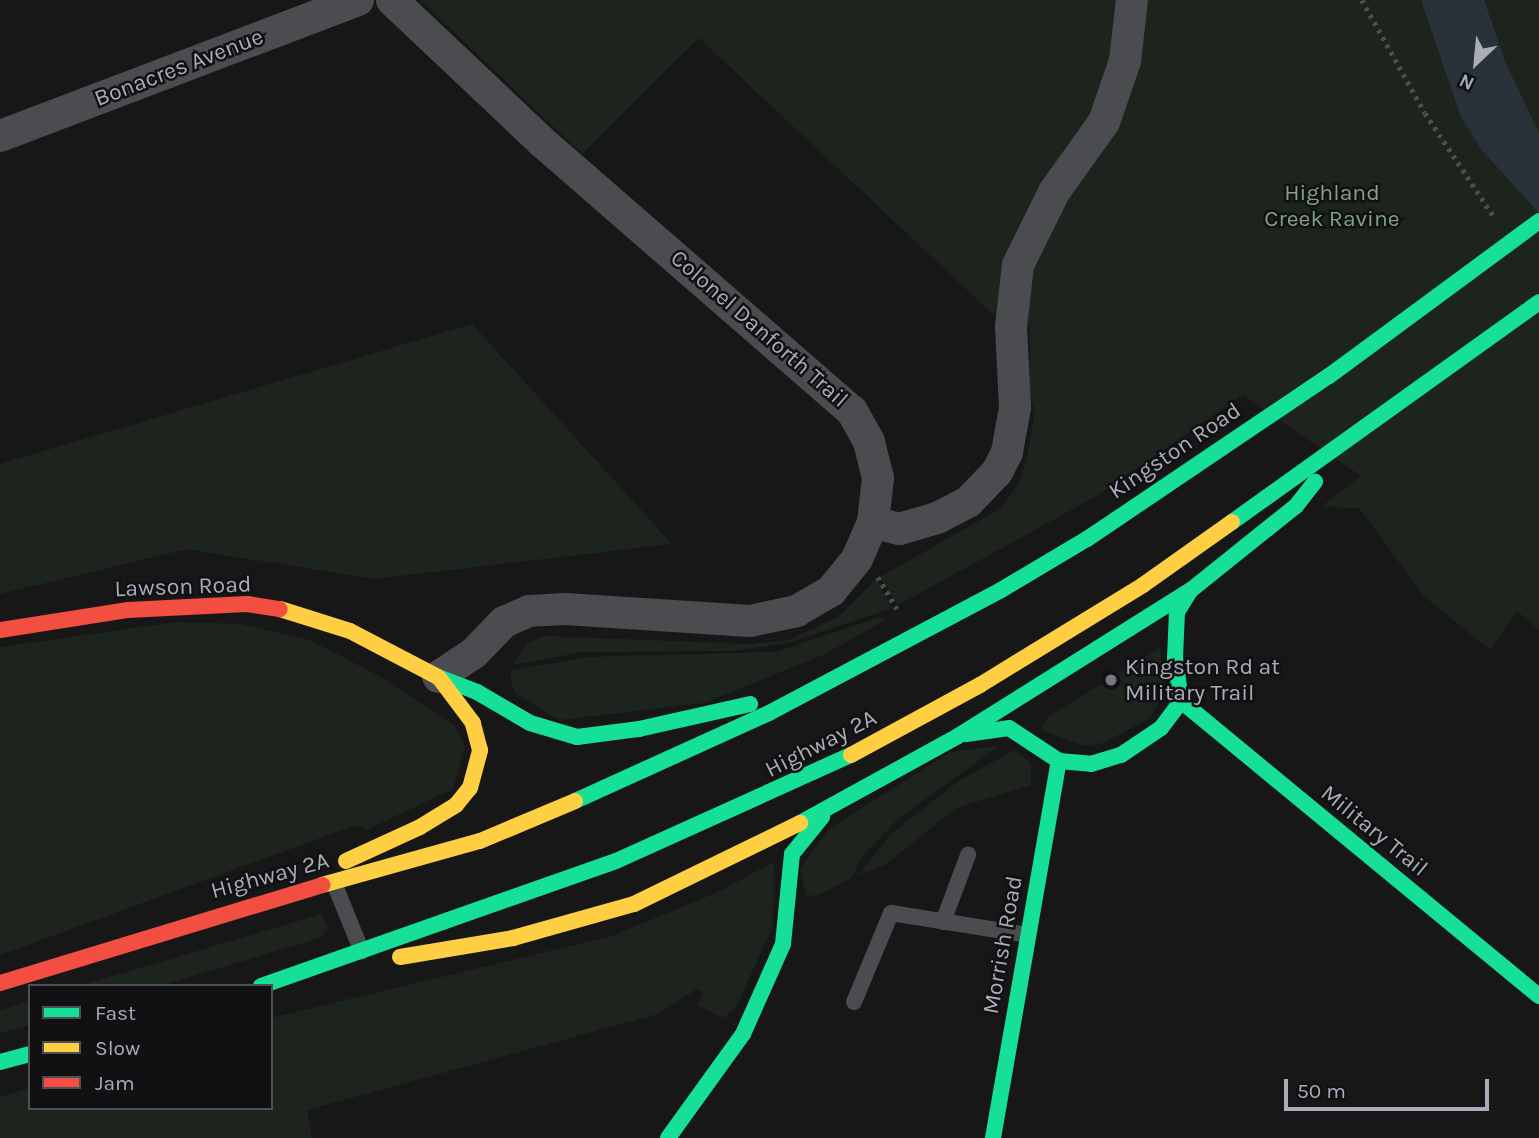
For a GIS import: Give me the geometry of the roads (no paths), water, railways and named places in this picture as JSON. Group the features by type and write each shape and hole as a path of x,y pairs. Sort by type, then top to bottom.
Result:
{"main road":[{"name":"Kingston Road","path":"816,687 1002,590 1076,545 1329,376 1539,221"},
{"path":"298,975 513,937 634,904 768,841 958,736 1191,590 1296,506 1350,440 1539,302"},
{"name":"Highway 2A","path":"268,984 616,862 837,764 980,685 1143,585 1350,440"},
{"path":"958,736 998,726 1009,728 1059,761 1091,764 1121,755 1161,728 1181,701 1175,658 1177,612 1191,590"},
{"name":"Lawson Road","path":"0,630 128,610 247,604 281,609 350,631 438,677"},
{"path":"438,677 477,692 530,723 577,737 639,729 816,687"},
{"path":"258,901 420,827 456,805 470,788 480,750 473,723 461,702 438,677"},
{"name":"Highway 2A","path":"0,983 258,901 480,841 628,778 816,687"},
{"name":"Military Trail","path":"1181,701 1539,996"},
{"name":"Morrish Road","path":"993,1138 1059,761"},
{"path":"668,1138 743,1034 783,944 792,854 838,800"},
{"path":"0,1062 28,1055"}],"street":[{"name":"Bonacres Avenue","path":"0,136 358,0"},
{"name":"Colonel Danforth Trail","path":"392,0 541,141 852,411 869,442 878,478 873,522 845,575 831,591 797,611 750,621 529,611 504,622 474,653 438,677"},
{"path":"873,522 898,528 937,518 968,502 997,472 1011,436 1015,408 1011,327 1018,265 1054,191 1104,122 1125,61 1132,0"}],"lane":[{"path":"943,922 968,855"},
{"path":"333,882 362,952"},
{"path":"855,1002 891,913 1027,935"}],"place":[{"name":"Kingston Rd at Military Trail","path":"1111,680"}],"park label":[{"name":"Highland Creek Ravine","path":"1332,206"}]}
